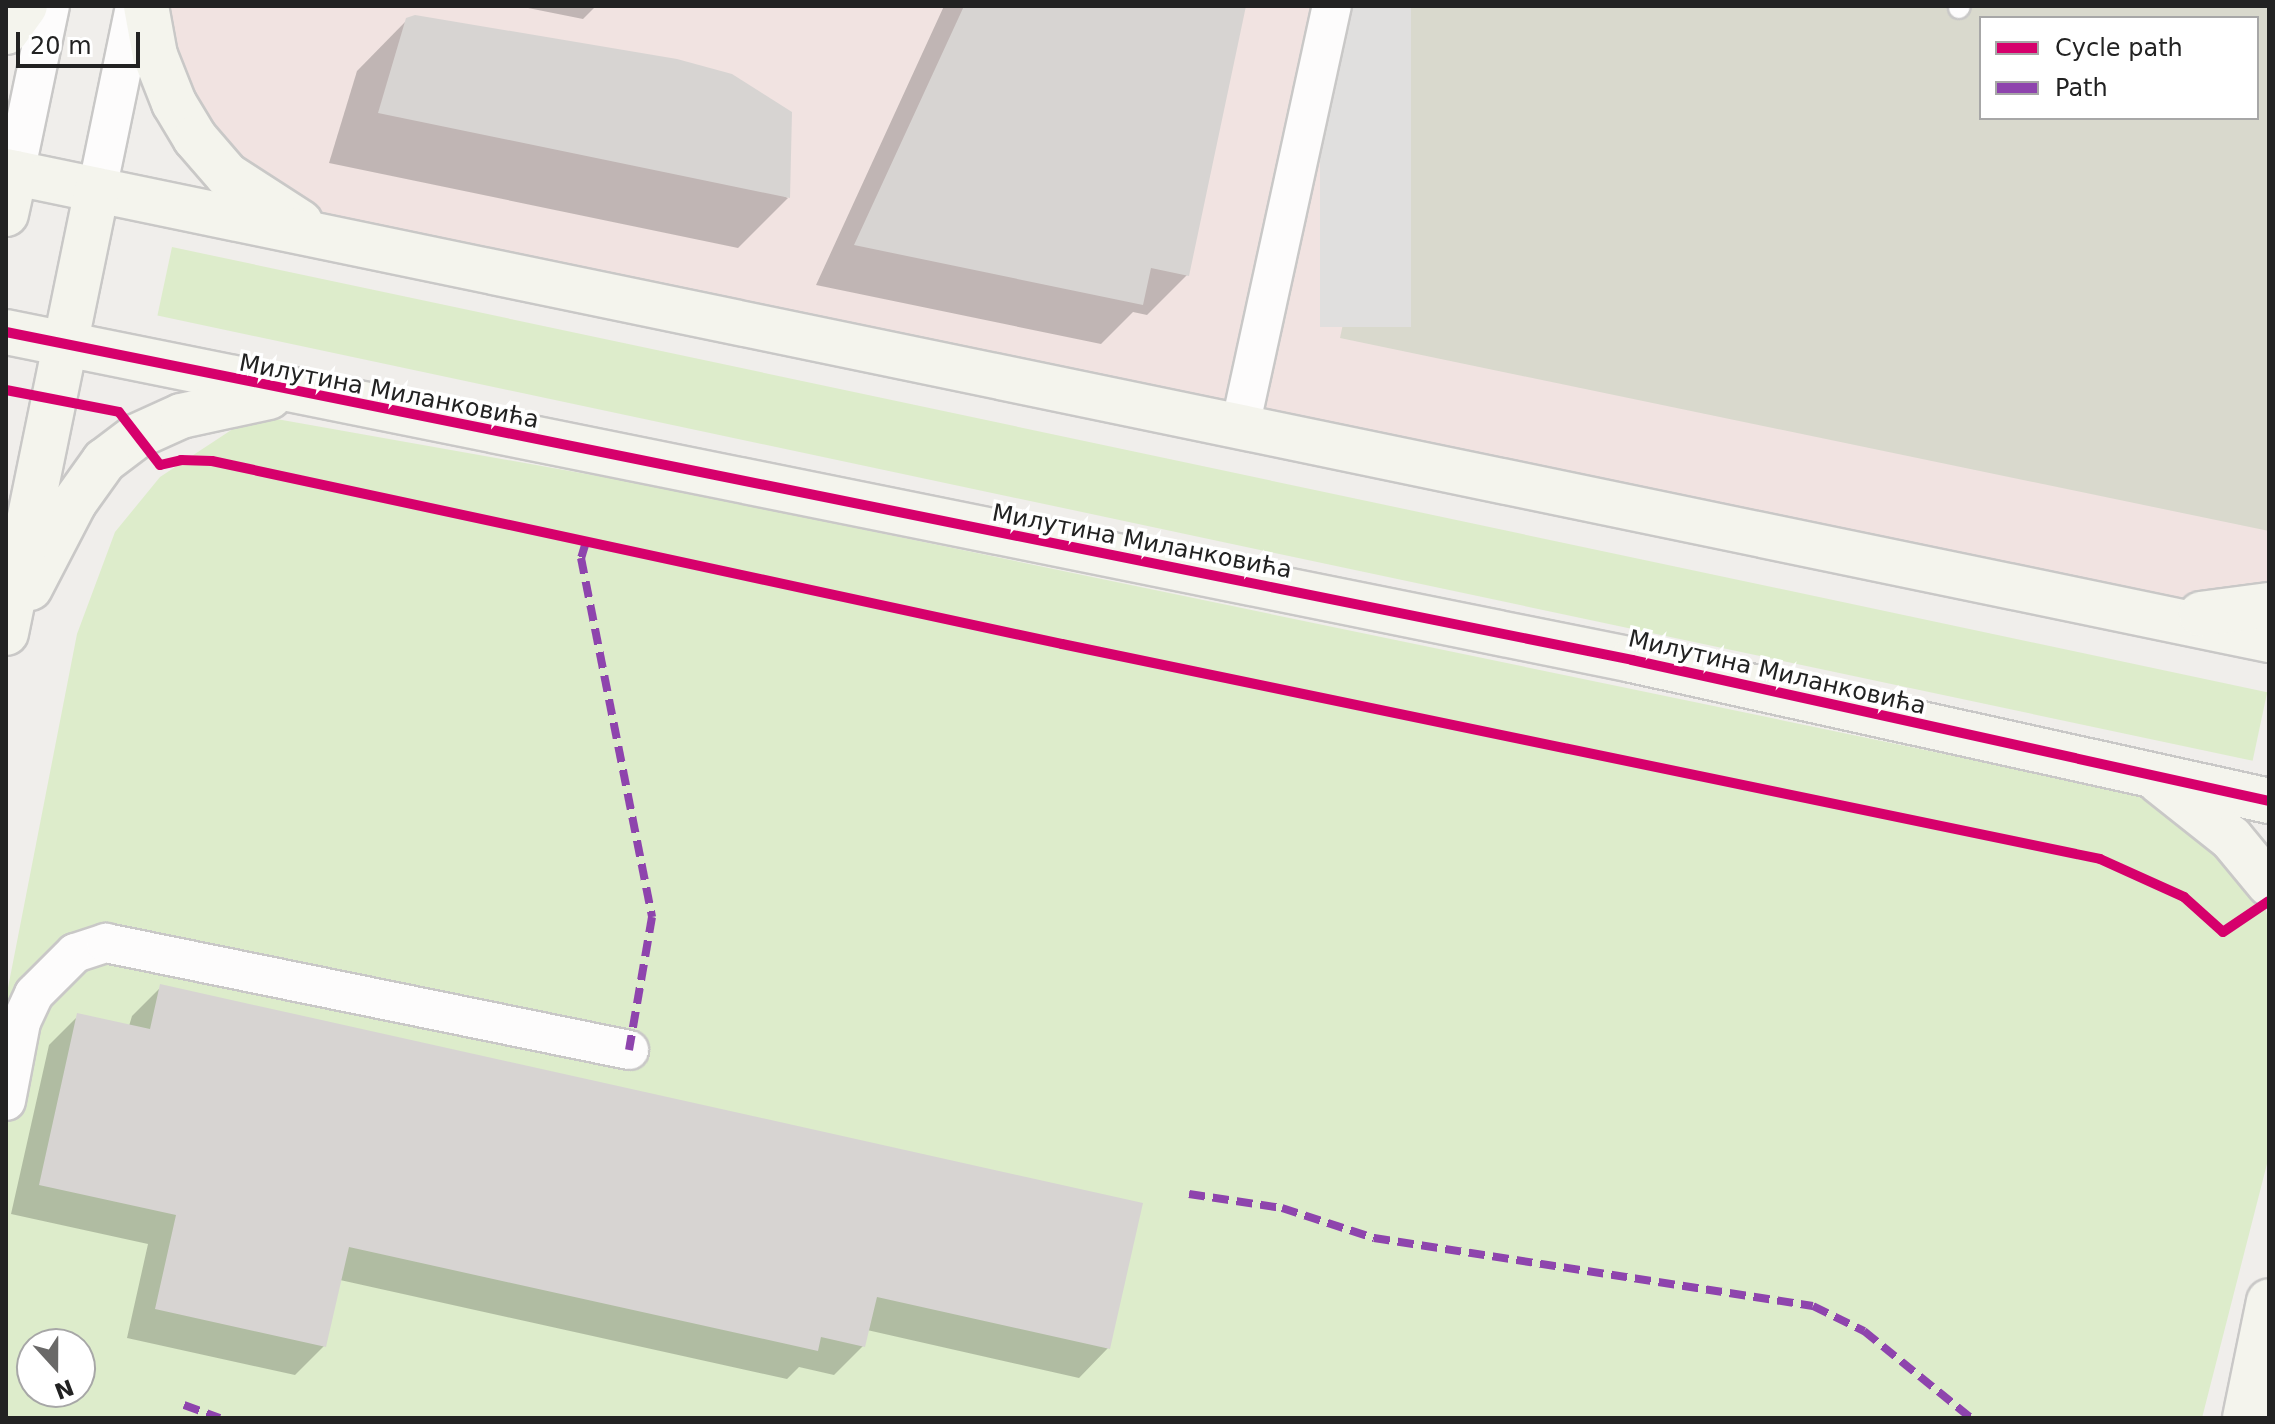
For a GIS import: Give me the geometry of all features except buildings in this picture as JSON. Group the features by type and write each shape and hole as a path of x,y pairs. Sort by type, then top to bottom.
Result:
{"street":[{"path":"6,32 25,6"},
{"path":"50,6 9,186 97,190 2269,640"},
{"path":"6,635 135,6"},
{"path":"146,6 155,55 195,138 227,175 326,237"},
{"path":"1240,427 1332,6"},
{"name":"Милутина Миланковића","path":"6,332 297,394 1617,657 2269,801"},
{"path":"6,635 74,503 104,461 137,436 181,416 241,401 297,394"},
{"path":"2171,620 2269,605"},
{"path":"2154,777 2231,838 2269,884"},
{"path":"6,1101 21,1022 34,994 75,953 106,943 629,1050"},
{"path":"2245,1418 2269,1301"}],"shaded area":[{"path":"165,6 2269,6 2269,602 2173,614 331,234 235,174 188,104"},
{"path":"1320,6 1411,6 1411,327 1320,327"},
{"path":"1411,6 2269,6 2269,531 1340,338"}],"green space":[{"path":"172,247 2267,692 2253,761 157,315"},
{"path":"254,415 654,486 2137,794 2190,829 2264,903 2269,922 2269,1156 2202,1418 6,1418 6,998 77,634 115,532 160,477"}],"marked path":[{"path":"586,542 581,558 652,917 629,1050"},
{"path":"1189,1194 1282,1208 1374,1238 1813,1306 1864,1331 1971,1418"},
{"path":"184,1405 220,1418"}],"cycle path":[{"path":"6,332 1632,660 2269,801"},
{"path":"6,390 119,412 160,465 181,460 212,461 1062,644 2100,859 2184,897 2223,932 2269,901"}]}
